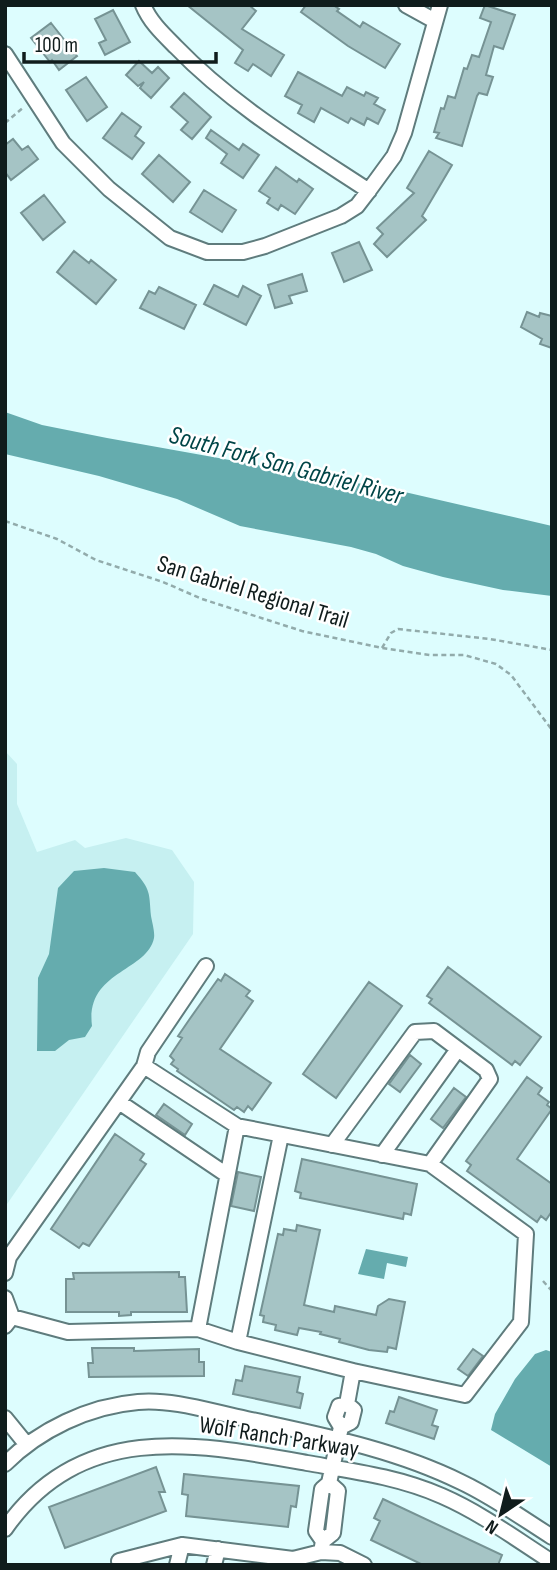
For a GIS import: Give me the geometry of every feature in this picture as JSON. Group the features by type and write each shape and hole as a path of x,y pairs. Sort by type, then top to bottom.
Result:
{"street":[{"path":"143,5 158,29 192,63 261,120 368,192"},
{"path":"406,5 435,21"},
{"path":"5,54 63,143 110,189 170,238 207,252 243,252 341,216 357,206 394,156 404,133 440,5"},
{"path":"5,1273 9,1257 144,1066 148,1052 206,966"},
{"path":"332,1145 415,1032 434,1031 486,1070 490,1079 430,1164"},
{"path":"382,1154 458,1049"},
{"path":"5,1298 9,1321 68,1332 198,1329 353,1371 465,1395 521,1322 526,1234 430,1164 237,1126 144,1066"},
{"path":"119,1102 227,1175"},
{"path":"198,1329 237,1126"},
{"path":"238,1342 281,1135"},
{"path":"119,1561 182,1545 302,1561 322,1546 333,1533 338,1491 329,1483 340,1433 335,1417 339,1406 347,1404 353,1371"},
{"name":"Wolf Ranch Parkway","path":"5,1464 27,1445 61,1424 85,1414 146,1402 186,1406 340,1433 460,1481 552,1537"},
{"path":"5,1418 27,1445"},
{"name":"Wolf Ranch Parkway","path":"5,1529 27,1502 53,1480 96,1458 129,1448 184,1445 245,1452 380,1476 441,1495 475,1513 552,1562"},
{"path":"177,1565 182,1545"},
{"path":"322,1546 338,1559 364,1565"},
{"path":"214,1565 218,1549"}],"path":[{"path":"5,123 34,98"},
{"name":"San Gabriel Regional Trail","path":"5,521 57,539 96,560 163,582 202,599 302,631 382,648 430,655 464,655 496,664 519,684 552,730"},
{"path":"382,648 391,633 398,629 489,639 552,650"},
{"path":"543,1281 552,1291"}],"shaded area":[{"path":"5,412 42,425 396,490 552,526 552,596 503,590 443,577 351,547 240,526 177,499 99,476 5,454"},
{"path":"5,751 17,764 17,804 37,852 75,840 85,848 126,838 172,850 194,882 193,934 5,1207"},
{"path":"104,868 135,872 144,883 149,897 154,938 149,949 140,958 107,983 98,994 92,1008 92,1026 85,1037 69,1040 55,1051 37,1051 38,978 49,954 58,888 74,871"},
{"path":"366,1249 408,1257 406,1267 387,1263 384,1279 358,1274"},
{"path":"546,1350 552,1352 552,1467 491,1430 495,1414 515,1379 535,1354"}],"building":[{"path":"187,5 249,5 256,11 242,29 284,55 271,76 253,64 248,71 235,63 243,50"},
{"path":"306,5 333,5 339,9 337,11 360,27 363,22 400,44 385,68 348,46 301,12"},
{"path":"485,5 515,15 503,49 494,46 486,75 493,77 487,95 479,93 477,96 462,146 436,138 439,133 434,132 441,108 444,109 448,96 455,98 464,68 467,69 472,55 479,57 491,22 480,18"},
{"path":"113,10 130,42 105,55 99,43 106,40 95,19"},
{"path":"51,23 77,56 59,70 31,38"},
{"path":"139,61 152,73 158,67 169,78 151,98 140,88 144,82 138,86 126,75"},
{"path":"298,72 342,96 347,87 364,96 366,92 378,98 374,104 385,110 378,124 367,118 364,125 351,118 348,123 321,108 314,122 298,113 302,105 285,96"},
{"path":"86,77 107,107 87,121 66,90"},
{"path":"184,93 211,117 192,139 181,130 188,122 171,107"},
{"path":"122,113 141,127 135,136 144,143 132,159 103,138"},
{"path":"211,130 239,150 243,144 259,155 243,178 221,163 227,154 206,138"},
{"path":"13,139 22,150 28,146 38,159 11,180 5,172 5,145"},
{"path":"429,151 452,165 422,216 426,220 387,257 374,244 383,234 377,228 414,193 407,188"},
{"path":"159,155 190,182 173,202 142,174"},
{"path":"276,167 297,182 299,179 313,189 295,214 281,205 278,210 267,203 270,198 259,191"},
{"path":"204,190 236,210 222,232 190,212"},
{"path":"44,195 65,222 43,240 21,213"},
{"path":"359,242 372,270 344,282 332,253"},
{"path":"74,251 89,263 91,260 116,280 96,304 57,272"},
{"path":"302,274 307,291 289,296 292,303 275,308 268,285"},
{"path":"214,285 238,297 243,286 261,296 246,325 204,304"},
{"path":"159,287 196,305 184,329 140,308 149,291 155,294"},
{"path":"527,312 539,317 540,313 552,316 552,348 540,344 542,339 521,327"},
{"path":"448,967 541,1037 520,1065 515,1061 512,1065 429,1003 432,999 427,996"},
{"path":"225,974 250,991 246,996 253,1001 220,1049 271,1083 252,1110 248,1106 244,1112 237,1107 234,1110 177,1071 171,1064 174,1060 170,1056 182,1038 178,1036 218,979 221,981"},
{"path":"369,982 402,1006 336,1098 303,1074"},
{"path":"410,1055 421,1064 400,1092 389,1084"},
{"path":"527,1077 542,1088 538,1094 549,1102 547,1105 552,1109 517,1159 552,1184 552,1211 546,1220 541,1216 537,1222 467,1171 471,1165 466,1161"},
{"path":"454,1088 466,1097 443,1128 431,1119"},
{"path":"164,1104 192,1124 185,1135 156,1115"},
{"path":"115,1134 144,1154 140,1160 146,1164 89,1246 83,1243 79,1248 51,1229"},
{"path":"302,1159 417,1184 411,1215 404,1213 403,1219 300,1198 301,1193 295,1191"},
{"path":"238,1172 261,1177 254,1211 231,1206"},
{"path":"297,1225 320,1230 304,1305 334,1312 335,1306 376,1315 378,1306 389,1299 405,1302 396,1349 388,1347 387,1352 369,1350 339,1342 340,1339 320,1334 321,1332 299,1328 297,1335 275,1330 276,1325 263,1322 264,1316 260,1315 278,1234 283,1235 284,1229 296,1231"},
{"path":"179,1272 179,1277 185,1277 187,1312 131,1312 131,1315 119,1316 119,1312 66,1312 66,1279 74,1279 73,1273"},
{"path":"92,1348 134,1348 134,1351 199,1349 199,1362 204,1362 204,1376 89,1377 88,1363 93,1363"},
{"path":"473,1349 483,1356 468,1376 458,1369"},
{"path":"245,1366 300,1377 297,1392 303,1394 300,1408 233,1394 236,1380 242,1381"},
{"path":"399,1397 437,1410 432,1425 438,1427 434,1439 386,1423 390,1411 394,1412"},
{"path":"156,1467 165,1492 159,1492 166,1511 65,1548 49,1507"},
{"path":"184,1474 299,1486 296,1507 291,1506 288,1527 186,1516 188,1495 182,1494"},
{"path":"383,1499 502,1555 498,1565 423,1565 371,1540 380,1521 374,1518"}],"water label":[{"name":"South Fork San Gabriel River","path":"286,466"}]}
